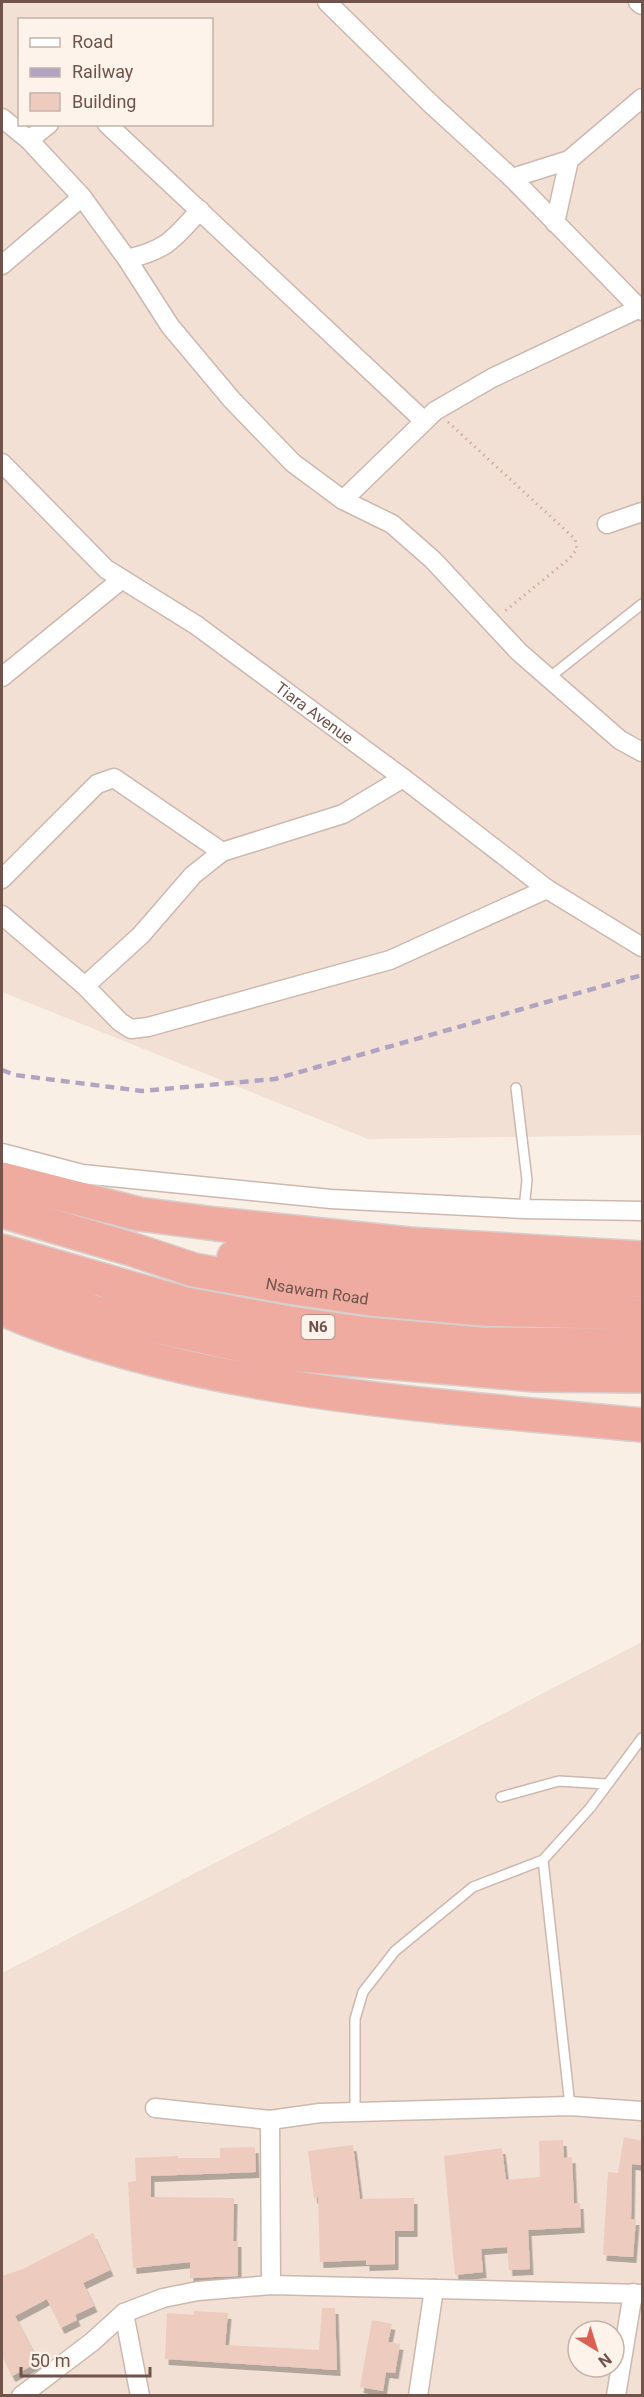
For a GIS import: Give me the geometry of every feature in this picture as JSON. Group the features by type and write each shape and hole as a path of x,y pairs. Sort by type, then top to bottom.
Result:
{"highway":[{"path":"2,1179 139,1214 409,1244 642,1258"},
{"name":"Nsawam Road","path":"2,1211 194,1270 370,1299 482,1309 642,1313"},
{"path":"134,1250 477,1278 642,1280"},
{"name":"N6","path":"2,1251 186,1304 366,1334 480,1344 642,1345"},
{"path":"2,1279 93,1312 277,1353 534,1375 642,1376"},
{"path":"2,1309 134,1355 261,1383 337,1395 642,1425"},
{"path":"526,1414 642,1412"}],"street":[{"path":"327,2 430,104 512,178 642,309 492,378 429,415 343,500"},
{"path":"638,2 642,5"},
{"path":"512,178 569,160 642,98"},
{"path":"2,118 29,140 82,197 127,259 170,326 232,400 293,463 343,500 392,524 433,560 519,652 620,740 642,752"},
{"path":"29,140 46,126"},
{"path":"109,126 429,415"},
{"path":"555,223 569,160"},
{"path":"2,265 82,197"},
{"path":"127,259 153,253 171,242 200,210"},
{"name":"Tiara Avenue","path":"4,471 87,551 122,579 196,626 403,778 547,889 642,947"},
{"path":"608,524 642,512"},
{"path":"2,677 122,579"},
{"path":"2,879 97,784 114,778 222,852"},
{"path":"85,986 141,935 193,875 222,852 343,814 403,778"},
{"path":"2,915 85,986 120,1022 131,1029 148,1027 390,960 547,889"},
{"path":"2,1153 82,1174 331,1199 524,1209 642,1211"},
{"path":"155,2108 270,2120 320,2113 570,2106 642,2111"},
{"path":"270,2120 271,2285"},
{"path":"21,2396 92,2342 124,2313 163,2298 198,2291 271,2285 638,2293 616,2396"},
{"path":"418,2396 434,2289"},
{"path":"124,2313 140,2396"}],"lane":[{"path":"550,677 642,604"},
{"path":"516,1088 527,1180 524,1209"},
{"path":"355,2113 355,2019 363,1992 395,1951 473,1887 543,1860 590,1808 642,1738"},
{"path":"501,1797 559,1781 606,1784"},
{"path":"543,1860 570,2106"}],"path":[{"path":"429,415 575,539 577,549 570,558 491,622"}],"shaded area":[{"path":"2,2 642,2 642,1135 368,1139 2,992"},
{"path":"642,1642 642,2395 2,2395 2,1973"}],"building":[{"path":"624,2137 642,2141 642,2165 632,2164 631,2219 636,2219 633,2257 603,2255 608,2172 618,2173"},
{"path":"563,2140 564,2158 572,2157 574,2203 580,2203 581,2227 528,2230 530,2269 509,2270 507,2247 481,2249 483,2272 455,2275 444,2156 502,2148 506,2180 540,2177 539,2141"},
{"path":"353,2145 360,2199 414,2198 414,2231 395,2231 395,2264 366,2265 366,2260 320,2262 318,2197 314,2198 308,2151"},
{"path":"255,2147 256,2172 151,2176 151,2197 234,2198 233,2241 238,2241 238,2276 190,2278 190,2262 133,2268 128,2182 136,2181 135,2158 178,2156 178,2158 220,2158 220,2148"},
{"path":"93,2233 110,2270 83,2283 94,2306 75,2315 77,2320 61,2328 47,2299 15,2316 39,2362 12,2376 2,2356 2,2276 23,2269"},
{"path":"322,2308 335,2308 337,2370 165,2359 167,2313 194,2315 194,2311 228,2313 225,2345 319,2350"},
{"path":"372,2320 392,2324 388,2342 400,2344 395,2373 386,2372 383,2391 360,2387"}],"railway":[{"path":"2,1070 15,1075 142,1091 275,1079 642,975"}]}
